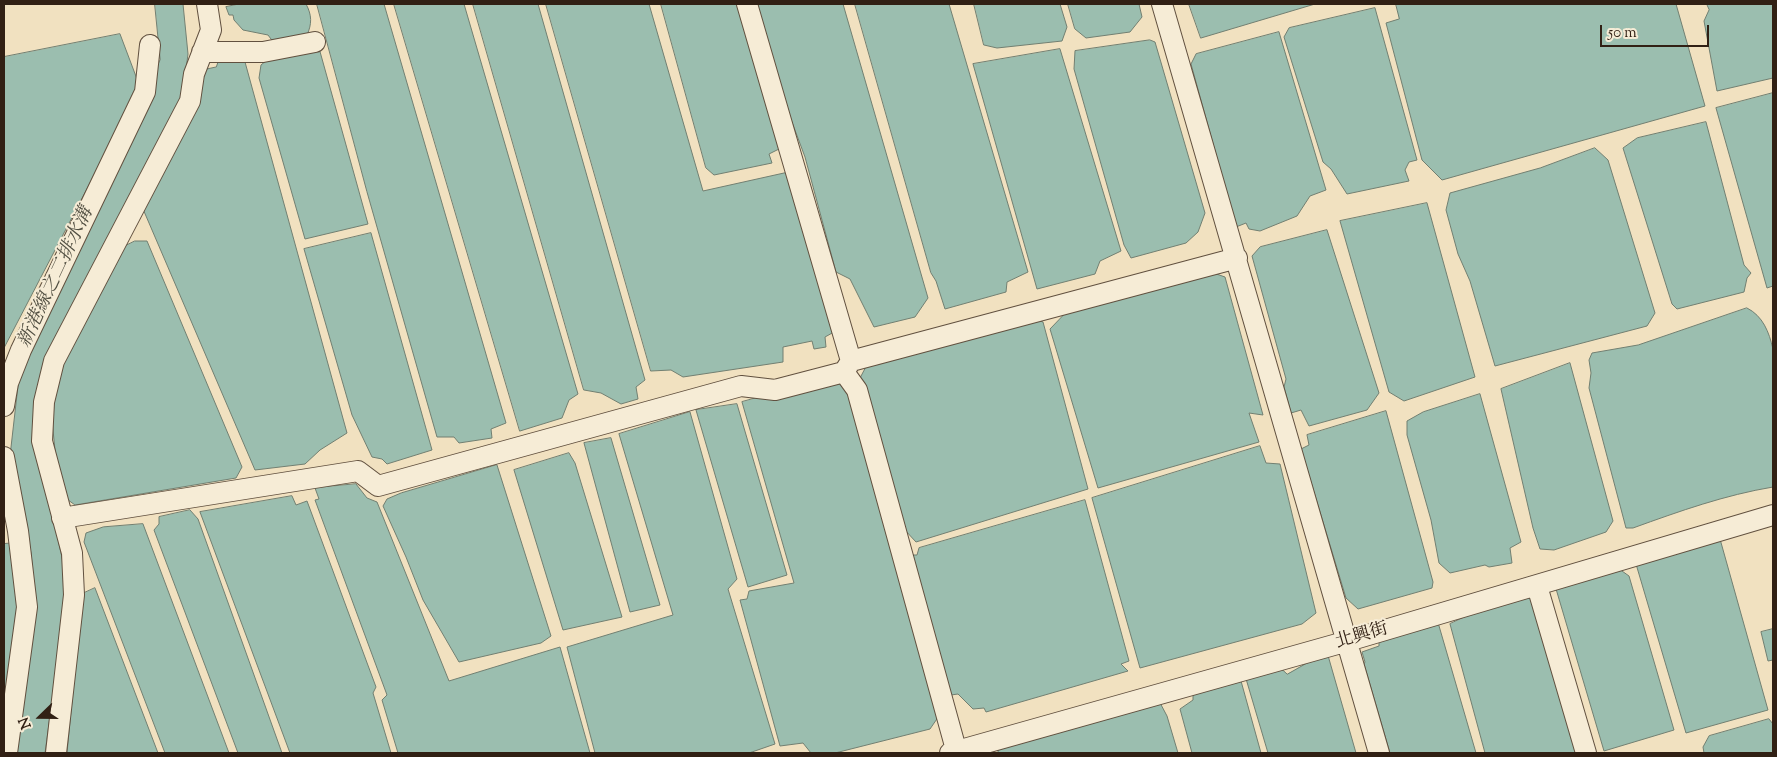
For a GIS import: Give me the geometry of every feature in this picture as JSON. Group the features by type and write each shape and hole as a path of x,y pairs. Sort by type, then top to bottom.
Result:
{"street":[{"path":"56,753 74,595 72,553 42,441 44,402 54,361 190,101 194,74 211,30 207,4"},
{"path":"747,4 847,366 857,390 955,753"},
{"path":"1162,4 1379,753"},
{"path":"202,52 263,52 315,42"},
{"path":"4,406 8,383 21,350 145,92 150,45"},
{"path":"62,518 358,471 378,486 741,386 775,390 847,366 1236,258"},
{"path":"4,457 11,532 27,607 6,749"},
{"name":"北興街","path":"955,753 1348,641 1773,515"},
{"path":"1537,586 1586,753"}],"shaded area":[{"path":"155,4 183,4 188,54 182,100 49,360 38,445 68,586 45,753 14,753 35,599 31,553 10,456 20,368 160,60"},
{"path":"239,4 306,4 311,20 307,35 274,43 268,35 243,30 234,20 233,15 229,15 226,7"},
{"path":"317,4 384,4 506,423 491,429 492,438 459,443 454,437 437,437 367,192"},
{"path":"394,4 464,4 578,394 569,400 562,418 520,431"},
{"path":"473,4 538,4 645,380 636,387 638,399 621,404 601,393 584,390"},
{"path":"546,4 649,4 703,191 793,171 834,332 825,337 826,347 814,349 812,341 783,347 783,362 683,377 671,370 651,371"},
{"path":"661,4 739,4 781,148 769,154 772,163 714,175 706,168"},
{"path":"756,4 843,4 928,298 915,317 874,327 850,279 836,272 805,157 786,106"},
{"path":"855,4 949,4 1028,272 1007,282 1006,292 945,309 936,281 931,273"},
{"path":"974,4 1060,4 1067,27 1062,41 997,48 984,45"},
{"path":"1068,4 1139,4 1142,17 1130,32 1086,38 1075,29"},
{"path":"1189,4 1315,4 1201,38"},
{"path":"1396,4 1676,4 1705,106 1442,180 1422,160 1386,23 1399,19"},
{"path":"1707,4 1773,4 1773,78 1717,91 1704,21 1709,10"},
{"path":"1375,8 1417,160 1409,162 1405,170 1409,181 1347,194 1331,169 1323,162 1284,37 1289,28"},
{"path":"1279,32 1326,190 1310,196 1297,216 1260,231 1249,229 1246,223 1236,227 1191,64 1196,54"},
{"path":"120,34 140,87 4,348 4,57"},
{"path":"1150,40 1155,42 1205,213 1198,232 1186,243 1131,258 1124,245 1074,69 1075,51"},
{"path":"319,48 368,224 305,239 259,78 261,65 273,55"},
{"path":"1060,49 1121,251 1100,261 1095,274 1037,289 973,64"},
{"path":"220,57 245,62 347,433 320,450 305,464 255,470 143,209 202,70 216,67"},
{"path":"1773,93 1773,286 1767,288 1716,108"},
{"path":"1706,122 1744,265 1751,273 1747,278 1744,292 1677,309 1672,304 1623,148 1637,138"},
{"path":"1595,148 1608,160 1655,313 1647,326 1495,366 1470,281 1458,254 1446,210 1450,193 1540,168"},
{"path":"1427,203 1475,377 1404,401 1389,392 1340,221"},
{"path":"1327,230 1379,393 1367,410 1309,426 1301,410 1291,413 1284,387 1286,379 1252,256 1260,247"},
{"path":"371,233 432,450 387,464 382,459 372,457 352,415 304,249"},
{"path":"135,241 147,241 242,467 236,478 75,505 64,497 57,470 51,410 58,372 121,248"},
{"path":"1205,270 1225,277 1263,415 1249,413 1259,442 1098,488 1050,329 1075,303"},
{"path":"1747,308 1753,311 1765,325 1773,349 1773,487 1720,499 1633,528 1626,528 1589,388 1591,373 1589,360 1592,353 1638,345"},
{"path":"1027,317 1043,322 1088,489 916,542 904,529 860,378 869,361"},
{"path":"1570,363 1613,521 1606,532 1554,550 1540,549 1533,528 1501,389"},
{"path":"836,376 851,388 943,710 930,729 835,753 811,753 803,743 780,746 740,600 747,599 749,591 794,583 742,402"},
{"path":"1480,394 1521,542 1510,548 1512,563 1489,567 1485,565 1450,573 1439,563 1431,520 1407,435 1407,421 1423,412"},
{"path":"737,404 787,575 748,587 696,410"},
{"path":"1386,411 1433,582 1432,588 1358,609 1346,598 1301,449 1309,445 1307,435"},
{"path":"690,412 737,579 728,589 775,744 749,753 595,753 567,647 673,615 619,434"},
{"path":"611,438 660,605 630,612 584,443"},
{"path":"1260,446 1266,463 1280,464 1316,613 1302,624 1140,668 1092,498"},
{"path":"569,453 575,463 622,617 563,630 514,470"},
{"path":"497,465 551,636 541,643 459,662 423,600 383,506 387,499 401,493"},
{"path":"356,484 367,498 377,502 449,681 560,647 590,753 398,753 382,700 387,695 315,500 319,499 315,488"},
{"path":"292,496 296,505 307,501 376,687 373,693 391,753 290,753 200,512"},
{"path":"1085,500 1129,661 1121,664 1128,671 986,712 984,708 973,709 958,694 951,695 911,555 917,555 919,548"},
{"path":"190,510 198,519 282,753 238,753 154,530 159,524 159,517"},
{"path":"143,524 229,753 165,753 84,542 86,533 103,527"},
{"path":"1720,539 1768,710 1686,733 1636,564"},
{"path":"15,543 18,602 4,707 4,544"},
{"path":"1615,566 1629,576 1674,730 1604,751 1554,582"},
{"path":"1531,587 1580,753 1485,753 1450,624"},
{"path":"95,588 158,753 67,753 82,594"},
{"path":"1437,619 1476,753 1390,753 1362,652 1379,646 1379,638"},
{"path":"1773,629 1773,660 1768,661 1761,632"},
{"path":"1327,652 1356,753 1268,753 1244,672 1275,663 1287,674"},
{"path":"1241,681 1261,753 1192,753 1180,709 1193,700 1193,686"},
{"path":"1158,699 1167,716 1178,753 998,753 998,743"},
{"path":"1769,719 1773,724 1773,753 1704,753 1703,747 1709,736"}],"water label":[{"name":"新港線之二排水溝","path":"57,278"}]}
